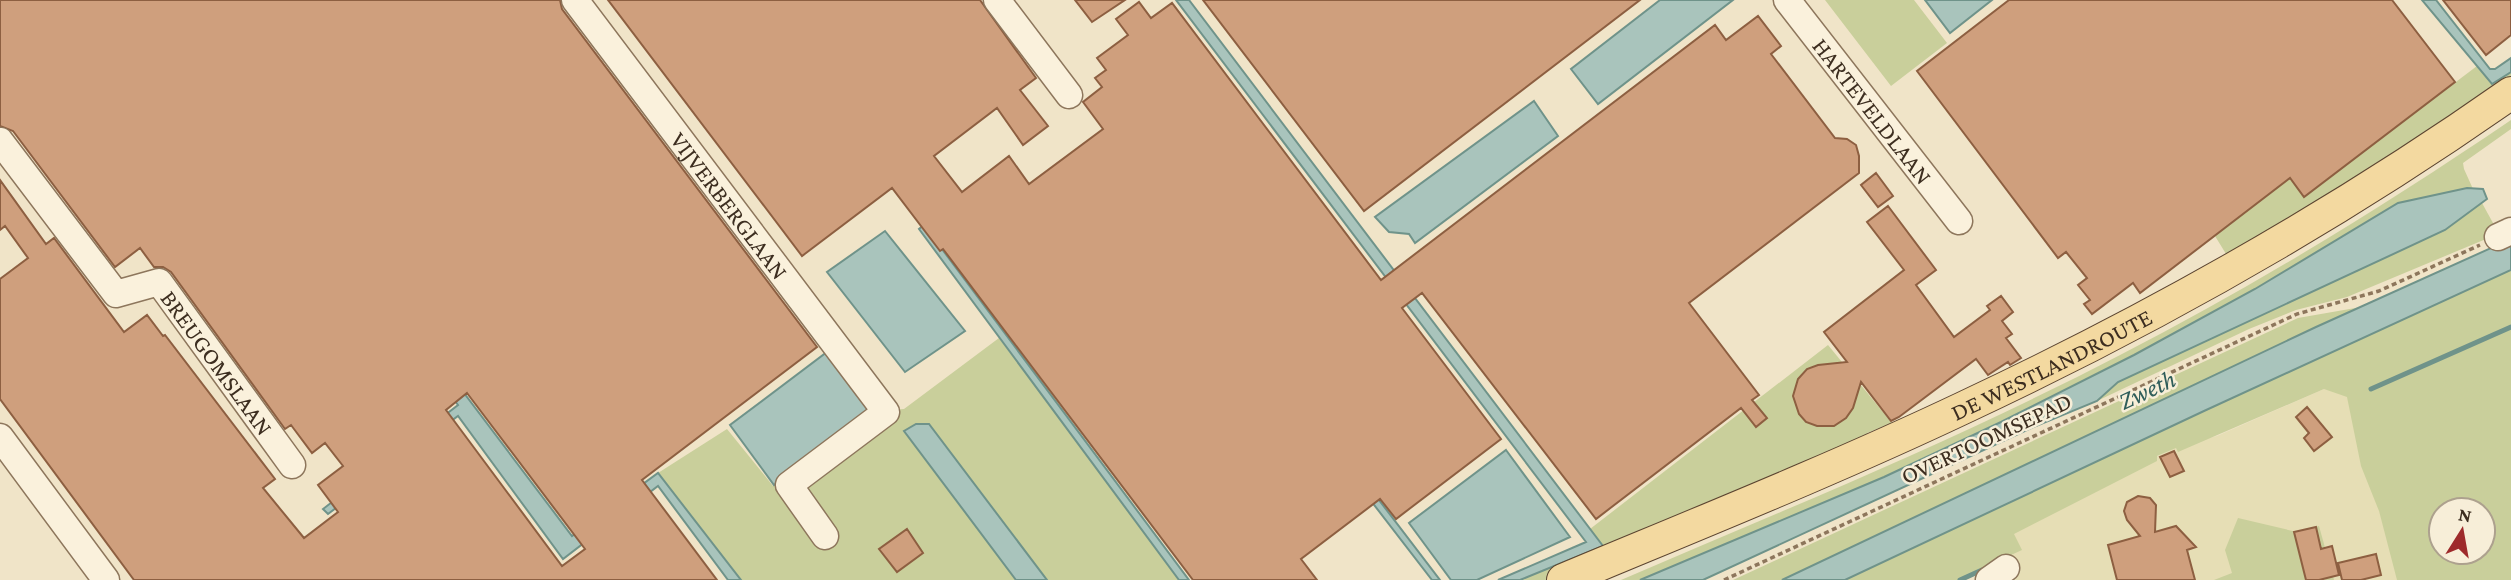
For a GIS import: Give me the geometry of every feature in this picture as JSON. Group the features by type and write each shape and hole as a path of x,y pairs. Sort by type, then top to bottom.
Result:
{"main road":[{"name":"DE WESTLANDROUTE","path":"1563,580 1884,444 2042,370 2145,316 2314,220 2511,93"},
{"name":"DE WESTLANDROUTE","path":"1603,580 1893,457 2059,379 2269,265 2412,178 2511,113"}],"street":[{"name":"VIJVERBERGLAAN","path":"575,0 886,412 789,485 825,536"},
{"path":"997,0 1069,95"},
{"name":"HARTEVELDLAAN","path":"1787,0 1959,222"},
{"name":"BREUGOMSLAAN","path":"0,141 116,294 159,282 292,465"},
{"path":"0,437 106,580"}],"path":[{"name":"OVERTOOMSEPAD","path":"1724,580 2297,314 2379,290 2504,234"}],"shaded area":[{"path":"2324,389 2347,391 2398,580 1995,580 2013,525 2181,445 2217,436"}],"green space":[{"path":"1825,0 1914,0 1947,43 1891,86"},
{"path":"2477,66 2492,84 2511,72 2511,85 2231,262 2215,236 2290,178 2305,196"},
{"path":"2511,120 2511,129 2463,163 2473,189 2398,203 2255,289 2134,355 2001,422 1884,477 1640,580 1621,580 1936,444 2122,354 2320,243"},
{"path":"2482,203 2493,223 2486,239 2347,297 2296,310 2249,329 2097,401 2118,382 2445,230"},
{"path":"2511,270 2511,580 2397,580 2379,511 2361,466 2347,397 2324,389 2178,452 2176,448 2157,456 2157,461 2014,534 2022,550 1987,566 1965,580 1845,580"},
{"path":"2361,307 1782,580 1733,580 2298,318"},
{"path":"999,338 1181,580 1047,580 929,424 916,424 905,431 1016,580 741,580 658,473 727,429 773,486 879,411 904,409"},
{"path":"1828,345 1892,423 1867,433 1869,441 1547,580 1520,580 1602,546 1590,529"},
{"path":"2238,518 2297,532 2319,526 2334,580 2214,580 2232,573 2225,550"}],"water":[{"path":"153,0 167,0 572,536 658,473 741,580 728,580 658,486 563,559 458,416 328,514 323,509 458,405"},
{"path":"1176,0 1189,0 1603,546 1520,580 1498,580 1586,542"},
{"path":"1660,0 1733,0 1598,104 1571,69"},
{"path":"1925,0 1992,0 1950,33"},
{"path":"2422,0 2436,0 2490,69 2495,69 2511,58 2511,72 2492,84"},
{"path":"1534,101 1558,136 1415,243 1409,234 1389,232 1375,217"},
{"path":"1121,162 1440,580 1432,580 1115,169"},
{"path":"2467,188 2483,189 2487,199 2445,230 2118,382 2097,401 2029,429 1703,580 1640,580 1884,477 2001,422 2134,355 2255,289 2398,203"},
{"path":"924,225 1189,580 1179,580 919,229"},
{"path":"885,231 965,331 905,372 827,272"},
{"path":"2511,239 2511,270 1845,580 1782,580 2316,327"},
{"path":"827,352 872,411 774,485 730,425"},
{"path":"916,424 929,424 1047,580 1016,580 904,431"},
{"path":"1506,450 1570,537 1477,580 1451,580 1409,523"}],"building":[{"path":"0,0 560,0 562,9 817,347 642,480 717,580 134,580 0,399 0,279 28,258 5,226 0,230 0,180 46,244 54,238 124,332 147,315 163,336 165,335 275,479 263,488 304,538 338,512 318,485 343,466 325,443 312,453 291,425 285,429 171,272 163,267 154,267 140,248 115,267 13,131 0,126","holes":["467,393 585,549 562,566 446,410"]},
{"path":"608,0 980,0 1036,78 1020,90 1048,126 1023,145 997,108 934,156 962,192 1009,156 1029,184 1103,129 1083,102 1102,87 1095,78 1106,70 1097,58 1128,35 1116,19 1139,2 1151,18 1172,3 1381,280 1715,25 1726,40 1758,16 1781,46 1771,54 1835,138 1847,139 1856,145 1859,173 1689,303 1759,395 1752,400 1767,418 1756,427 1741,408 1596,519 1422,293 1402,308 1501,439 1396,519 1380,499 1301,559 1317,580 1193,580 943,249 940,251 892,188 802,256"},
{"path":"1075,0 1125,0 1092,22"},
{"path":"1203,0 1640,0 1364,211"},
{"path":"2009,0 2392,0 2455,82 2304,197 2290,178 2140,293 2133,283 2092,314 2084,304 2090,300 2078,285 2087,278 2066,252 2058,258 1917,71"},
{"path":"2443,0 2511,0 2511,35 2486,55"},
{"path":"1876,173 1893,196 1878,207 1861,185"},
{"path":"1888,206 1936,270 1916,285 1954,337 1990,310 1987,306 2001,296 2013,312 2002,321 2012,334 2006,338 2021,358 2010,365 2008,362 1988,375 1976,359 1891,421 1861,382 1853,408 1846,418 1834,426 1817,426 1806,422 1799,414 1793,396 1798,379 1807,369 1847,362 1824,332 1904,270 1867,222"},
{"path":"2307,407 2332,437 2314,451 2304,438 2309,433 2296,417"},
{"path":"2174,451 2184,471 2170,477 2160,457"},
{"path":"2138,496 2150,498 2156,505 2155,532 2176,526 2196,547 2187,550 2195,580 2117,580 2108,545 2140,536 2127,520 2124,511 2127,502"},
{"path":"2316,527 2321,549 2332,546 2339,575 2306,580 2294,532"},
{"path":"907,529 923,553 897,572 879,549"},
{"path":"2376,554 2381,575 2361,580 2342,580 2338,563"}],"waterway":[{"path":"2371,389 2511,327"},
{"path":"1960,580 1982,570"}],"water label":[{"name":"Zweth","path":"2147,390"}]}
